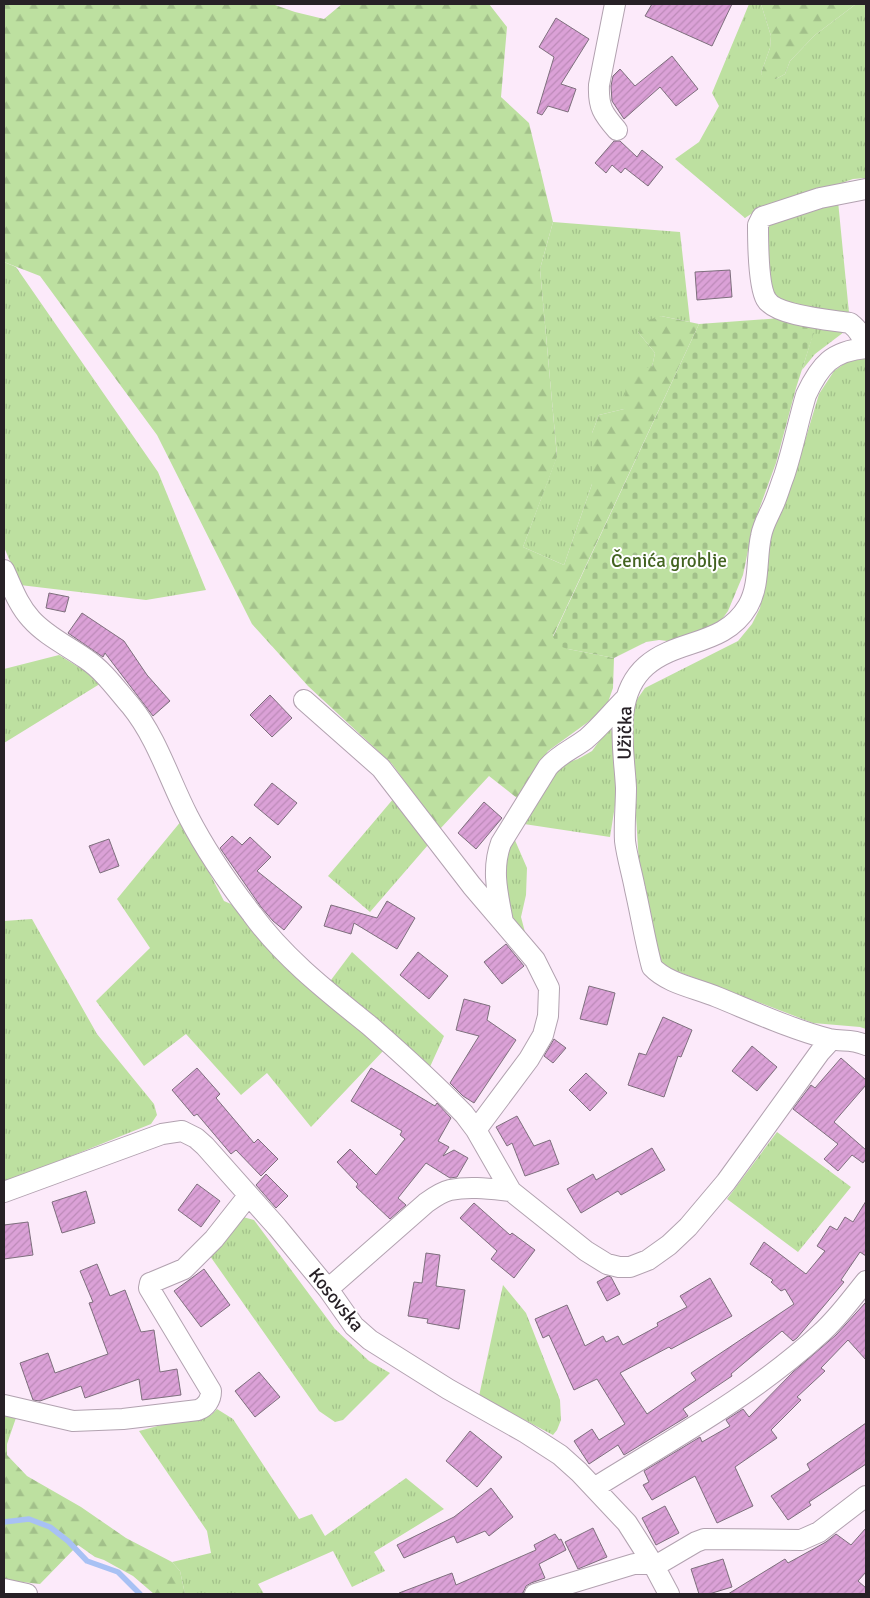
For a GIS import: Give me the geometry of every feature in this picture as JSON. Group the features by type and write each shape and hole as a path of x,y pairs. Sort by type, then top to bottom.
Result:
{"street":[{"path":"615,4 599,85 599,97 601,109 617,130"},
{"path":"865,348 862,336 850,323 788,313 766,300 761,284 758,226 762,217 820,198 866,189"},
{"name":"Užička","path":"865,348 839,353 832,358 823,367 806,395 784,474 761,534 755,590 743,614 729,628 716,635 656,658 638,673 629,686 625,699 622,731 626,790 625,842 652,967 670,980 777,1021 832,1040 854,1040 866,1045"},
{"path":"4,570 18,601 31,619 48,634 88,660 103,674 132,708 153,740 187,816 210,856 253,916 281,948 325,989 372,1028 464,1114 476,1130 510,1191 607,1264 619,1267 630,1267 640,1264 669,1245 688,1227 726,1182 820,1052 832,1040"},
{"path":"503,922 494,873 496,855 501,843 548,767 557,756 570,750 586,738 625,699"},
{"path":"304,700 381,768 472,886 535,960 549,988 548,1016 542,1035 529,1059 476,1130"},
{"name":"Kosovska","path":"4,1192 162,1134 176,1131 188,1133 196,1138 277,1227 328,1290 354,1326 370,1340 448,1389 526,1433 560,1455 627,1523 653,1564 669,1594"},
{"path":"328,1290 438,1194 450,1190 510,1191"},
{"path":"4,1405 73,1421 122,1419 204,1408 211,1396 211,1391 149,1288 150,1283 184,1269 201,1253 248,1196"},
{"path":"594,1488 715,1413 774,1373 822,1332 866,1281"},
{"path":"535,1594 634,1564 662,1562 704,1538 801,1540 819,1532 866,1496"},
{"path":"4,1589 27,1594"}],"green space":[{"path":"4,4 272,4 324,19 342,4 489,4 507,27 501,97 529,123 553,222 540,269 557,457 523,547 564,565 592,484 592,433 599,415 624,409 626,383 636,369 652,367 655,353 638,332 642,322 661,316 699,324 553,636 568,649 614,658 613,688 607,705 595,717 548,751 517,798 489,776 440,829 392,764 308,686 252,624 157,435 40,276 4,262"},
{"path":"749,4 761,4 771,36 770,48 761,73 764,79 776,79 785,74 790,61 815,35 856,4 866,4 866,178 853,179 751,214 745,218 675,159 699,142 719,106 712,93"},
{"path":"761,4 856,4 815,35 790,61 785,74 776,79 763,79 761,73 770,48 771,36"},
{"path":"838,201 849,313 794,306 774,296 771,289 765,233 769,226 775,219"},
{"path":"553,222 680,232 690,322 661,316 638,332 655,353 652,367 624,409 599,415 592,433 592,484 564,565 523,547 557,456 540,269"},
{"path":"4,262 16,267 158,472 206,590 146,600 20,585 4,547"},
{"name":"Čenića groblje","path":"781,318 817,323 796,388 776,463 753,526 743,575 728,611 720,622 676,642 659,640 646,642 614,658 559,646 553,637 699,324"},
{"path":"816,324 844,332 815,354 802,370"},
{"path":"866,357 866,1029 813,1023 671,969 660,963 640,881 634,783 633,705 645,688 738,641 752,624 760,608 768,564 769,535 797,467 819,394 834,371 851,359"},
{"path":"59,655 103,682 4,743 4,669"},
{"path":"611,725 617,775 616,799 610,837 524,824 551,772 563,764 578,759 592,751"},
{"path":"394,798 428,845 370,912 328,876"},
{"path":"182,820 224,901 231,904 289,966 384,1050 311,1127 267,1073 241,1095 186,1034 144,1066 96,1001 150,948 117,899"},
{"path":"514,838 527,868 526,895 521,917 526,936 510,918 501,866"},
{"path":"32,919 97,1034 154,1104 157,1115 151,1124 4,1183 4,921"},
{"path":"352,952 444,1036 429,1069 328,984"},
{"path":"777,1132 851,1187 798,1252 727,1199"},
{"path":"243,1217 254,1220 335,1329 369,1361 390,1373 343,1420 335,1422 319,1411 210,1256"},
{"path":"503,1285 526,1313 560,1400 561,1420 553,1435 479,1396"},
{"path":"217,1409 233,1419 299,1519 312,1514 325,1536 406,1478 444,1509 374,1552 385,1571 352,1587 333,1551 258,1584 264,1594 185,1594 180,1571 172,1562 211,1553 207,1531 139,1431 180,1420 211,1415"},
{"path":"4,1413 17,1415 7,1444 4,1444"},
{"path":"4,1444 7,1444 7,1455 27,1476 81,1507 126,1538 172,1562 180,1571 185,1594 154,1594 133,1576 95,1557 78,1545 40,1584 4,1580"}],"building":[{"path":"652,4 732,4 712,46 645,16"},
{"path":"556,18 589,39 561,84 576,89 568,112 548,106 542,115 537,113 554,57 539,47"},
{"path":"672,56 698,89 676,106 660,87 624,119 612,101 611,86 613,76 620,69 635,86"},
{"path":"614,141 620,141 637,157 642,150 663,167 648,186 625,168 621,173 612,165 606,173 595,163"},
{"path":"730,270 732,297 697,300 695,272"},
{"path":"49,593 69,597 65,612 46,608"},
{"path":"82,613 124,641 147,675 170,701 153,716 105,653 103,657 68,633"},
{"path":"270,695 292,718 272,737 250,715"},
{"path":"272,783 297,803 278,825 254,805"},
{"path":"484,802 502,818 476,849 458,833"},
{"path":"232,836 242,845 250,837 271,857 257,871 302,907 284,930 261,907 220,848"},
{"path":"109,839 119,866 100,873 89,846"},
{"path":"387,901 415,918 397,949 354,923 351,934 324,926 331,905 377,918"},
{"path":"506,944 524,966 502,984 484,962"},
{"path":"418,952 448,976 429,999 400,975"},
{"path":"589,986 615,993 607,1025 580,1019"},
{"path":"464,999 490,1006 487,1020 516,1040 474,1103 463,1096 450,1083 479,1036 456,1030"},
{"path":"663,1017 692,1030 681,1057 678,1056 664,1097 628,1085 639,1053 646,1055"},
{"path":"554,1039 566,1048 553,1063 544,1056"},
{"path":"752,1046 777,1067 757,1091 732,1071"},
{"path":"841,1058 866,1080 866,1085 834,1122 866,1150 866,1159 863,1163 852,1155 838,1171 824,1159 838,1144 793,1109 811,1085 815,1088"},
{"path":"197,1068 220,1094 216,1098 254,1143 258,1139 278,1159 261,1176 236,1150 231,1154 197,1114 194,1116 172,1090"},
{"path":"371,1068 435,1106 437,1103 451,1118 438,1141 449,1147 443,1156 454,1150 468,1158 457,1177 450,1178 426,1163 398,1198 406,1205 390,1219 356,1187 358,1184 337,1162 350,1149 376,1175 405,1139 400,1135 402,1131 351,1101"},
{"path":"586,1073 607,1093 590,1111 569,1090"},
{"path":"517,1116 534,1146 550,1140 559,1164 525,1176 512,1143 507,1146 496,1127"},
{"path":"652,1148 665,1170 621,1195 618,1191 581,1213 567,1189 593,1174 596,1180"},
{"path":"266,1174 288,1196 276,1208 256,1185"},
{"path":"197,1184 220,1201 201,1227 178,1210"},
{"path":"86,1191 95,1223 62,1233 52,1202"},
{"path":"866,1201 866,1256 860,1252 841,1280 844,1282 797,1338 793,1341 782,1331 731,1374 732,1376 683,1409 688,1416 624,1455 618,1445 589,1464 574,1441 592,1429 599,1440 625,1424 597,1379 574,1390 549,1335 543,1338 535,1319 567,1305 585,1346 603,1336 606,1342 618,1336 623,1345 658,1326 657,1323 687,1307 680,1296 710,1278 732,1316 671,1349 669,1347 620,1373 647,1414 696,1380 691,1373 794,1304 785,1289 781,1291 771,1282 773,1280 750,1264 764,1242 806,1274 825,1251 817,1246 830,1226 837,1230 845,1217 853,1222"},
{"path":"474,1203 510,1235 512,1233 535,1250 514,1278 491,1259 497,1251 460,1218"},
{"path":"28,1222 33,1255 4,1259 4,1225"},
{"path":"426,1253 440,1255 436,1286 465,1290 459,1329 427,1323 428,1319 408,1316 414,1282 422,1283"},
{"path":"97,1264 110,1296 125,1290 141,1332 154,1330 160,1372 177,1369 181,1395 142,1400 139,1379 85,1398 81,1386 40,1401 33,1400 20,1363 48,1353 55,1373 108,1354 89,1303 93,1302 80,1271"},
{"path":"204,1269 230,1305 201,1327 174,1291"},
{"path":"608,1276 611,1277 620,1294 607,1301 597,1282"},
{"path":"866,1302 866,1360 848,1340 821,1368 825,1371 797,1397 801,1400 771,1430 777,1438 735,1467 753,1506 717,1523 695,1476 652,1500 643,1485 649,1482 644,1471 700,1437 702,1442 730,1426 726,1420 743,1409 749,1417 793,1372 836,1335"},
{"path":"259,1372 280,1397 255,1417 235,1391"},
{"path":"866,1423 866,1464 809,1502 811,1505 788,1520 771,1496 810,1470 807,1464"},
{"path":"470,1431 502,1457 477,1487 446,1461"},
{"path":"491,1488 513,1517 489,1536 485,1531 457,1543 454,1536 404,1558 397,1545 454,1517"},
{"path":"665,1506 679,1533 656,1545 642,1518"},
{"path":"593,1528 607,1557 578,1569 565,1542"},
{"path":"866,1528 866,1572 858,1581 866,1588 866,1594 728,1594 785,1559 788,1563 826,1542 836,1534 851,1545"},
{"path":"555,1534 559,1540 561,1539 566,1550 539,1564 545,1578 526,1586 523,1593 399,1593 452,1573 456,1585 536,1550 534,1545"},
{"path":"723,1559 732,1587 709,1594 699,1594 691,1569"}],"waterway":[{"path":"4,1522 29,1519 50,1527 68,1541 87,1561 118,1572 140,1594"}]}
